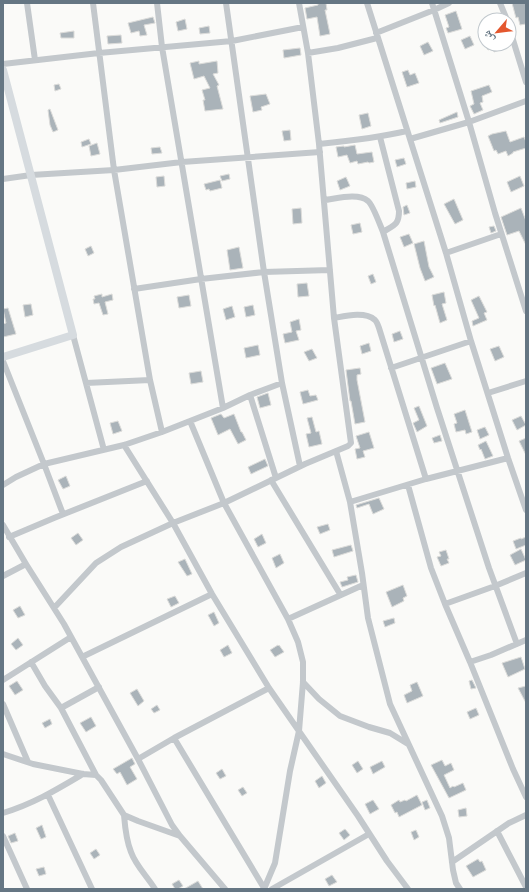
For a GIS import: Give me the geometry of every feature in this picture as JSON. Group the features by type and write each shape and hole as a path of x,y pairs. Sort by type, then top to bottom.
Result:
{"street":[{"path":"27,3 35,60"},
{"path":"93,3 114,170 150,380 162,432"},
{"path":"157,3 162,47 223,408"},
{"path":"226,3 264,272 282,383 300,466"},
{"path":"54,608 96,563 121,547 173,523 224,503 300,466 348,446 351,443 334,318 320,152 308,53 299,3"},
{"path":"367,3 446,253 471,341 526,510"},
{"path":"432,3 469,122 501,234 526,311"},
{"path":"308,53 338,48 377,36 449,3"},
{"path":"3,64 99,53 232,41 303,27"},
{"path":"517,52 526,82"},
{"path":"3,70 104,450"},
{"path":"410,139 469,122 526,101"},
{"path":"319,144 380,137 407,131"},
{"path":"380,137 399,211 399,218 395,225 383,232"},
{"path":"3,179 31,175 114,170 182,162 320,152"},
{"path":"324,200 350,196 359,197 368,200 374,210 383,232 489,568 517,644"},
{"path":"446,253 501,234"},
{"path":"134,289 201,279 264,272 330,270"},
{"path":"334,318 353,314 370,316 375,320 379,328 426,479"},
{"path":"3,357 73,335"},
{"path":"391,368 471,341"},
{"path":"3,361 63,514"},
{"path":"86,383 150,380"},
{"path":"488,393 526,381"},
{"path":"3,485 44,464 124,445 162,432 282,383"},
{"path":"250,395 274,479 340,594"},
{"path":"190,421 224,503 288,619 298,642 303,662 304,682 299,731 290,771 275,863 264,888"},
{"path":"124,445 173,523 212,594 269,688 358,816 387,861 408,889"},
{"path":"336,451 350,502 368,618 390,704 442,816 449,838 456,883 460,889"},
{"path":"350,502 426,479 508,458"},
{"path":"10,537 63,514 147,481"},
{"path":"408,485 431,568 444,604 470,662 526,798"},
{"path":"3,525 71,637 172,825 225,889"},
{"path":"3,576 26,564"},
{"path":"444,604 496,586 526,573"},
{"path":"288,619 340,594 363,585"},
{"path":"82,657 212,594"},
{"path":"3,680 71,637"},
{"path":"470,662 526,640"},
{"path":"31,662 60,708 96,775 101,780 124,815 131,852 138,865 155,889"},
{"path":"304,682 319,699 340,716 390,733 409,745"},
{"path":"60,708 99,687"},
{"path":"138,760 174,738 269,688"},
{"path":"3,704 28,762"},
{"path":"174,738 264,888"},
{"path":"3,754 28,762 83,774 96,775"},
{"path":"3,813 20,808 48,795 83,774"},
{"path":"48,795 92,889"},
{"path":"124,815 180,836"},
{"path":"452,862 509,823 526,815"},
{"path":"497,831 526,887"},
{"path":"272,889 369,834"},
{"path":"3,836 27,889"}],"building":[{"path":"318,3 326,3 327,10 325,10 330,34 320,36 317,17 307,19 305,8 318,5"},
{"path":"512,3 526,3 526,24 520,25 517,18 517,12 514,12"},
{"path":"456,11 462,29 448,33 446,28 449,27 445,15"},
{"path":"153,17 155,23 144,25 147,35 140,36 139,31 131,33 128,23"},
{"path":"185,19 187,29 178,31 176,22"},
{"path":"209,26 210,33 200,34 199,28"},
{"path":"74,31 74,38 61,38 60,33"},
{"path":"121,35 122,43 108,44 107,36"},
{"path":"470,36 474,45 465,49 461,40"},
{"path":"428,42 433,51 424,55 420,46"},
{"path":"300,48 301,55 284,58 283,50"},
{"path":"199,61 199,64 217,61 218,73 213,74 219,85 217,86 223,109 205,111 203,100 205,100 202,90 210,88 204,76 194,79 190,63"},
{"path":"408,70 410,75 415,73 419,83 407,87 402,72"},
{"path":"59,84 61,89 55,91 54,85"},
{"path":"489,85 492,92 482,96 483,102 480,103 483,110 474,114 470,106 474,104 471,91"},
{"path":"266,94 270,104 261,107 262,110 253,112 250,96"},
{"path":"50,109 58,130 53,132 50,125 48,110"},
{"path":"457,112 458,117 440,123 439,120"},
{"path":"368,113 371,126 362,129 359,115"},
{"path":"290,130 291,140 284,141 282,131"},
{"path":"506,131 510,142 524,137 526,148 513,152 508,156 506,151 498,154 496,150 494,151 488,136"},
{"path":"89,139 91,144 82,147 81,142"},
{"path":"97,143 100,154 91,156 89,146"},
{"path":"355,145 357,154 372,152 374,162 358,164 357,161 350,163 347,155 338,157 336,147"},
{"path":"160,147 162,153 152,154 151,148"},
{"path":"404,158 406,164 397,167 395,160"},
{"path":"229,174 230,179 222,181 220,176"},
{"path":"164,176 165,186 157,187 156,177"},
{"path":"520,176 524,186 511,192 507,182"},
{"path":"346,177 350,186 340,190 337,181"},
{"path":"220,180 222,188 210,191 209,189 206,190 204,184"},
{"path":"415,181 416,187 407,189 406,183"},
{"path":"454,199 463,220 455,224 444,204"},
{"path":"407,205 410,213 404,215 403,207"},
{"path":"301,208 302,223 293,224 292,209"},
{"path":"521,208 526,221 526,245 519,231 507,235 501,217"},
{"path":"360,223 362,232 353,234 351,225"},
{"path":"494,226 496,231 491,233 489,227"},
{"path":"409,234 413,243 404,247 400,237"},
{"path":"424,241 429,267 434,277 425,281 414,244"},
{"path":"91,246 94,253 88,256 85,249"},
{"path":"239,247 243,268 230,270 227,250"},
{"path":"373,274 376,282 371,284 368,276"},
{"path":"307,283 309,296 298,297 297,284"},
{"path":"444,292 446,303 442,304 447,320 440,323 432,295"},
{"path":"102,294 102,297 112,294 113,300 105,302 108,314 103,315 99,303 94,304 93,299 95,299 94,296"},
{"path":"189,295 191,306 179,308 177,297"},
{"path":"479,296 487,312 484,313 487,320 473,326 472,321 479,318 471,300"},
{"path":"31,304 33,315 25,317 23,305"},
{"path":"253,305 255,315 246,317 244,307"},
{"path":"232,306 235,317 226,320 223,309"},
{"path":"8,308 16,334 3,337 3,324 6,323 3,309"},
{"path":"299,319 301,330 296,331 299,340 285,343 283,334 292,332 290,322"},
{"path":"400,331 403,339 394,342 392,334"},
{"path":"369,343 371,351 362,354 360,346"},
{"path":"258,345 260,355 246,358 244,348"},
{"path":"499,346 504,357 495,361 490,349"},
{"path":"312,349 317,358 309,361 304,352"},
{"path":"445,363 452,379 437,384 431,368"},
{"path":"360,368 361,374 357,375 357,380 365,422 355,424 346,370"},
{"path":"201,371 203,382 191,384 189,373"},
{"path":"308,390 310,396 316,395 318,400 303,404 300,392"},
{"path":"268,393 271,405 260,408 257,397"},
{"path":"419,406 427,426 417,432 413,423 419,420 414,408"},
{"path":"465,410 472,432 466,434 465,430 456,432 454,424 457,423 454,414"},
{"path":"221,414 224,418 234,414 246,440 238,444 230,429 218,435 211,418"},
{"path":"521,416 526,425 517,430 512,420"},
{"path":"312,417 316,432 319,431 322,444 309,447 306,434 311,433 307,418"},
{"path":"118,421 122,431 113,434 110,423"},
{"path":"485,427 489,435 480,439 477,430"},
{"path":"369,432 374,448 363,451 365,457 357,459 355,449 360,448 356,436"},
{"path":"440,435 442,441 434,443 432,438"},
{"path":"526,438 526,455 519,441"},
{"path":"486,441 493,456 485,459 478,445"},
{"path":"265,459 268,466 251,474 248,467"},
{"path":"66,476 70,486 63,489 58,480"},
{"path":"379,498 384,509 373,514 369,504 357,508 356,505"},
{"path":"328,524 330,530 320,534 317,527"},
{"path":"78,533 83,540 76,545 71,538"},
{"path":"262,534 266,543 258,547 254,539"},
{"path":"526,537 526,545 516,549 513,541"},
{"path":"351,545 353,551 334,557 332,550"},
{"path":"521,549 526,560 515,565 510,555"},
{"path":"446,550 449,563 441,566 437,557 441,556 439,552"},
{"path":"280,554 284,563 276,568 272,558"},
{"path":"185,559 192,574 187,576 178,562"},
{"path":"356,575 358,582 342,587 340,582 348,580 347,577"},
{"path":"403,585 407,596 403,598 404,601 392,607 386,592"},
{"path":"175,596 179,603 171,607 167,599"},
{"path":"20,606 25,615 18,618 13,610"},
{"path":"214,612 219,623 214,626 208,615"},
{"path":"394,618 395,623 385,627 383,621"},
{"path":"18,638 23,645 16,650 11,644"},
{"path":"228,645 232,653 224,657 220,650"},
{"path":"278,645 284,652 275,657 270,650"},
{"path":"521,657 525,669 508,677 502,663"},
{"path":"472,680 476,688 471,689 469,681"},
{"path":"17,681 23,690 15,695 9,686"},
{"path":"417,682 423,696 407,703 404,695 412,691 410,685"},
{"path":"526,686 526,703 518,688"},
{"path":"137,689 144,701 138,706 130,693"},
{"path":"157,705 160,710 154,713 151,709"},
{"path":"476,708 479,715 470,719 467,712"},
{"path":"91,717 96,726 86,732 80,723"},
{"path":"50,719 52,724 45,728 42,723"},
{"path":"132,758 135,764 130,767 137,779 127,785 120,772 117,774 113,769"},
{"path":"442,760 445,766 451,763 454,770 444,775 450,788 463,783 466,790 449,798 431,765"},
{"path":"358,761 363,769 357,773 352,765"},
{"path":"382,761 385,767 373,774 370,767"},
{"path":"222,769 226,776 220,779 216,773"},
{"path":"322,776 326,783 319,788 315,781"},
{"path":"243,787 247,793 242,796 238,790"},
{"path":"417,795 422,805 399,817 397,812 395,813 391,805 399,800 400,802 406,801"},
{"path":"373,800 379,809 370,814 365,804"},
{"path":"427,800 430,808 425,810 422,802"},
{"path":"466,808 467,816 459,817 458,810"},
{"path":"42,825 46,837 41,839 36,828"},
{"path":"345,829 350,835 344,840 339,833"},
{"path":"416,830 419,837 414,840 411,832"},
{"path":"15,833 18,841 11,843 8,836"},
{"path":"96,849 100,855 94,859 90,853"},
{"path":"478,859 480,862 482,861 486,870 473,877 466,866"},
{"path":"44,867 46,874 39,876 36,869"},
{"path":"332,875 337,882 329,886 325,879"},
{"path":"179,880 183,886 175,889 172,884"},
{"path":"198,881 203,889 184,889"}]}
